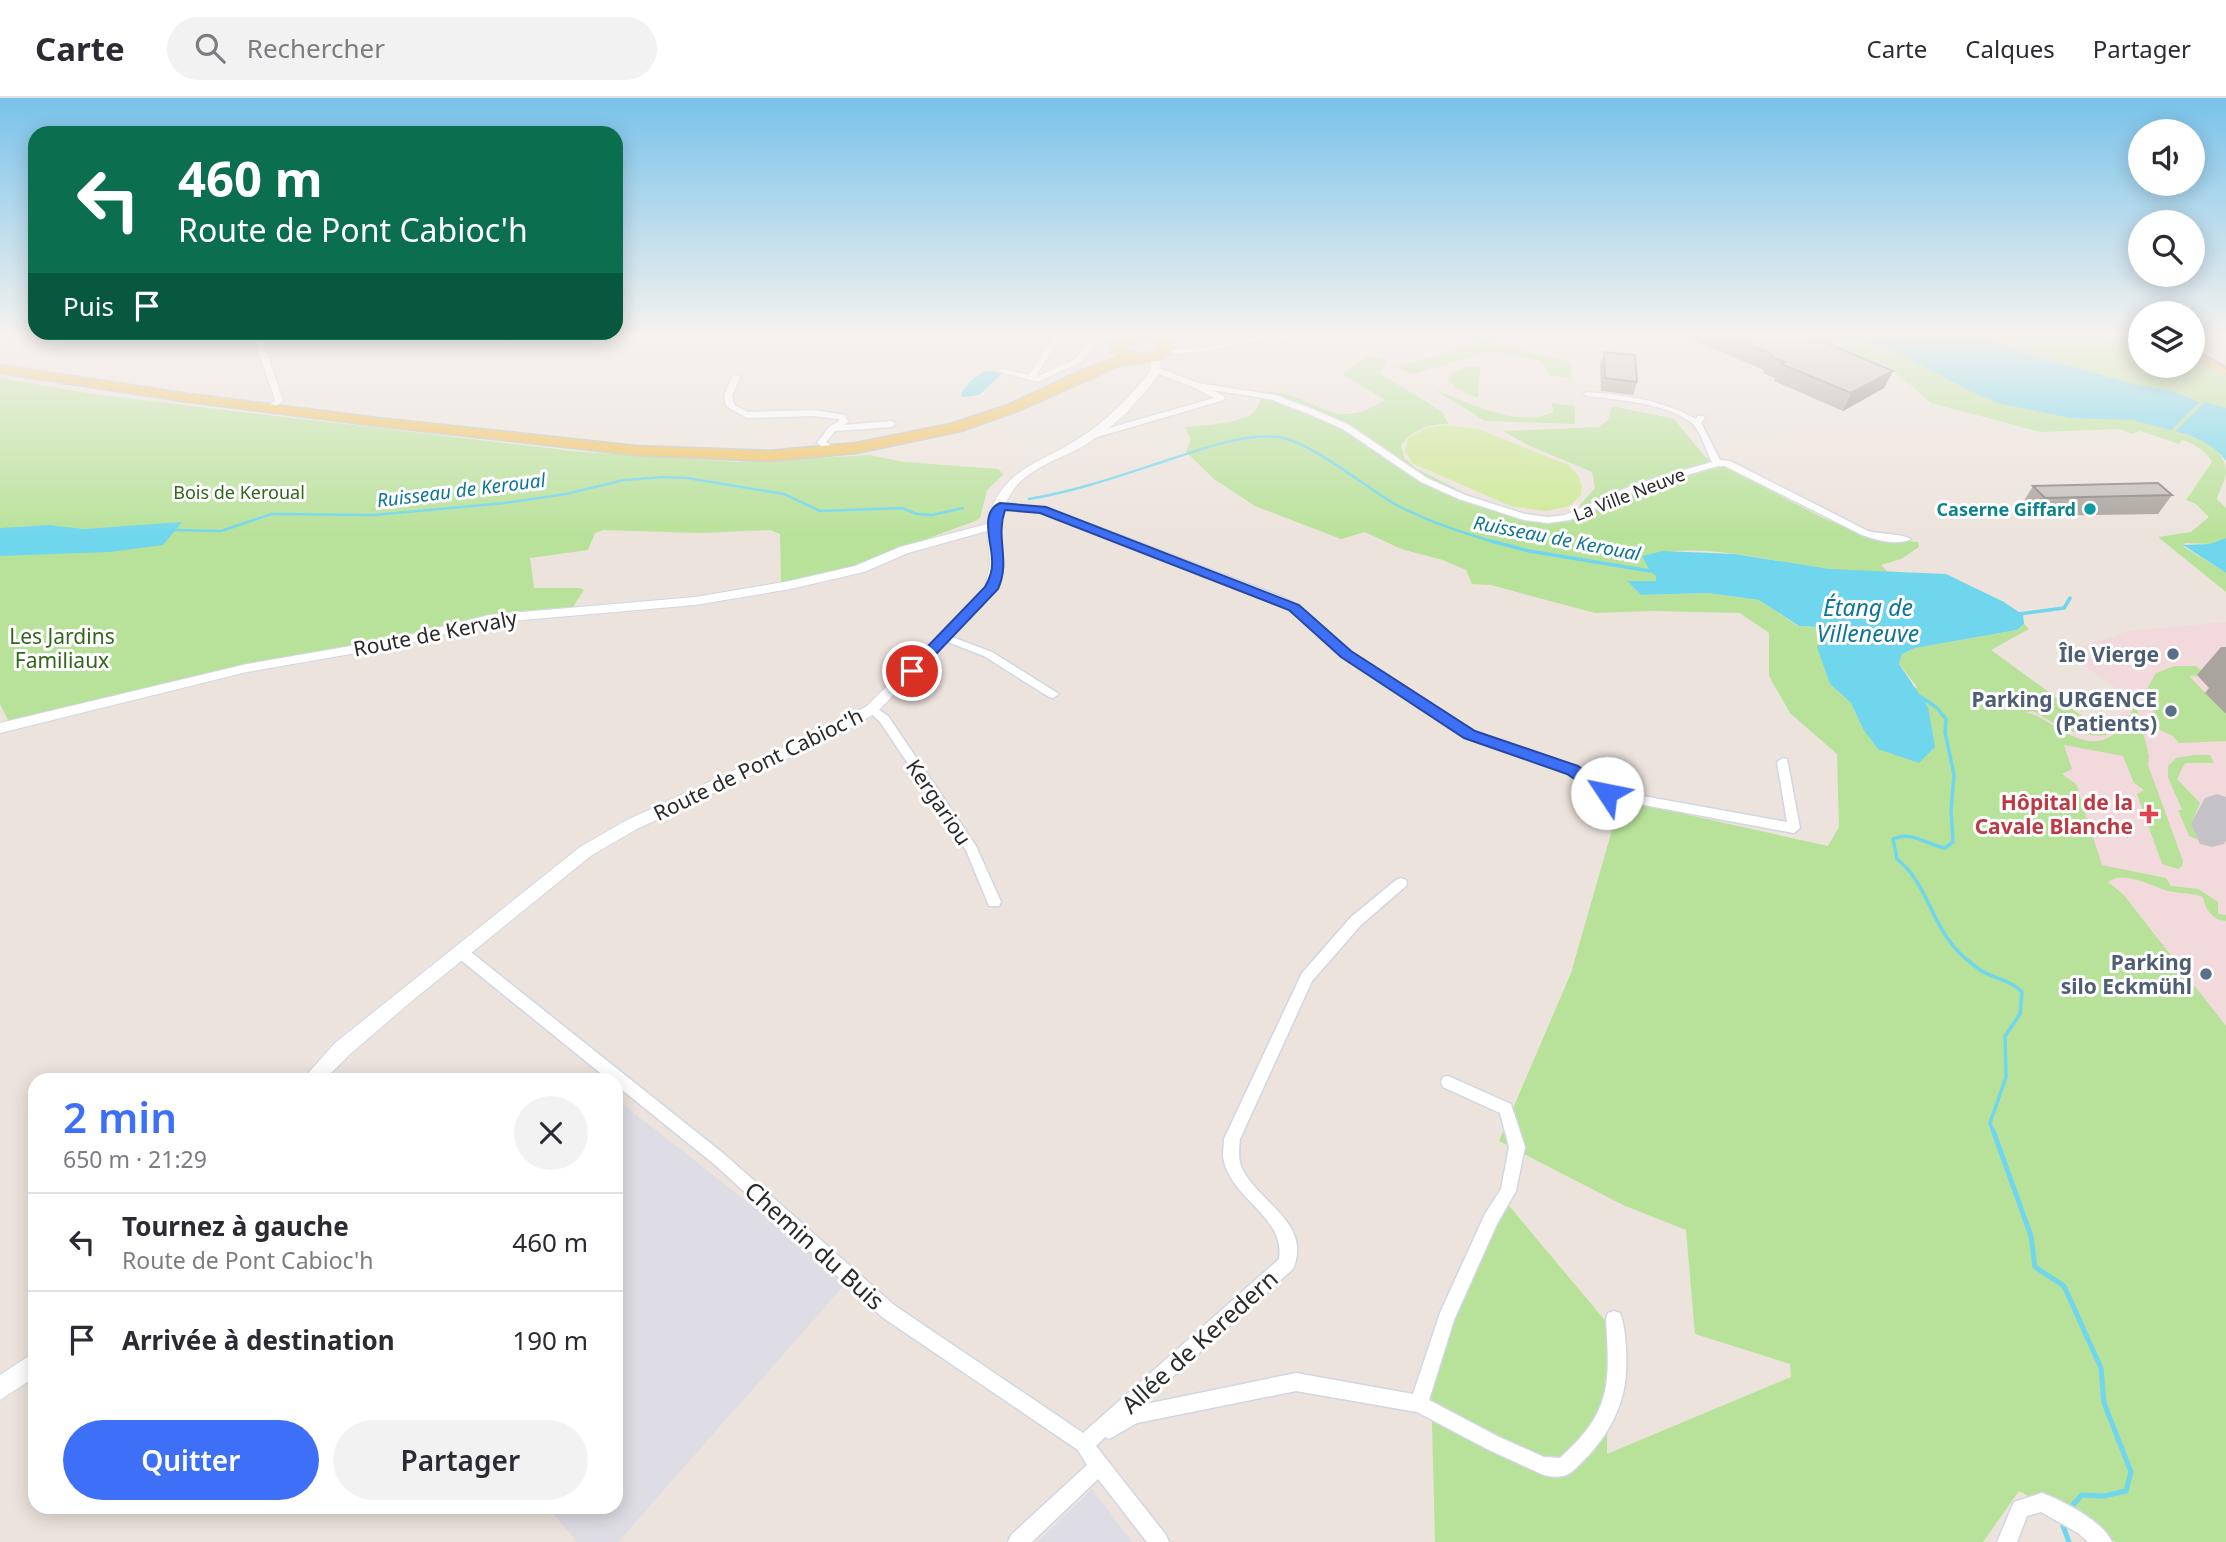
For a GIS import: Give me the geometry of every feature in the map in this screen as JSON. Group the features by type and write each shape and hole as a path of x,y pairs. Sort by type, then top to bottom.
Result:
{"main road":[{"path":"215,400 274,405"},
{"path":"246,400 642,451 720,457 778,456 828,447 905,439 981,419 1029,400"}],"street":[{"path":"273,400 274,405"},
{"path":"729,400 730,407 747,415 814,413 842,417 844,422 832,429 828,447"},
{"name":"Route de Pont Cabioc'h","path":"318,1073 342,1049 586,851 610,836 839,728 872,709 991,589 998,575 999,560 993,526 1009,489 1023,474 1091,436 1129,400"},
{"path":"1091,436 1214,400"},
{"name":"La Ville Neuve","path":"1281,400 1346,427 1424,480 1462,497 1524,517 1567,518 1639,486 1717,463"},
{"path":"1638,400 1668,408 1699,421 1717,463 1727,463 1865,533 1881,538 1906,539"},
{"path":"832,429 892,424"},
{"path":"1000,506 1042,509 1276,598 1294,607 1346,654 1469,734 1572,770 1612,795 1794,828 1783,762"},
{"name":"Route de Kervaly","path":"0,729 247,668 397,642 489,620 695,601 790,585 859,569 904,550 993,526"},
{"path":"944,638 988,654 1053,694"},
{"name":"Kergariou","path":"872,709 884,719 972,849 994,902"},
{"name":"Allée de Keredern","path":"1084,1444 1287,1263 1289,1244 1280,1224 1235,1172 1229,1149 1307,977 1356,920 1401,883"},
{"name":"Chemin du Buis","path":"462,953 611,1073"},
{"path":"1419,1404 1446,1319 1492,1219 1508,1191 1517,1147 1506,1109 1448,1082"},
{"name":"Chemin du Buis","path":"623,1083 719,1160 888,1311 1084,1444 1159,1542"},
{"path":"1084,1444 1134,1415 1296,1382 1419,1404 1543,1466 1563,1467 1587,1447 1600,1427 1616,1390 1614,1319"},
{"path":"0,1389 28,1368"},
{"path":"1018,1542 1099,1466"},
{"path":"2007,1542 2021,1510 2042,1502 2085,1526 2102,1542"}],"shaded area":[{"name":"Hôpital de la Cavale Blanche","path":"2226,622 2226,1026 2125,895 2108,882 2019,713 2033,711 2066,731 2081,735 2108,735 2130,703 2129,697 2065,653 2129,631"},
{"path":"623,1104 848,1281 618,1542 577,1542 554,1514 623,1514"},
{"path":"1092,1489 1132,1542 1038,1542"}],"green space":[{"name":"Bois de Keroual","path":"0,400 146,400 581,452 737,462 870,455 904,462 998,469 1004,474 987,490 980,518 975,521 842,570 781,584 780,534 770,530 700,533 603,530 595,533 588,550 530,558 534,588 584,590 573,607 519,611 476,619 9,722 0,704"},
{"path":"1260,400 1303,400 1335,413 1349,414 1366,410 1384,400 1424,400 1441,411 1449,424 1428,426 1416,431 1401,445 1404,458 1417,469 1494,508 1548,520 1586,510 1579,506 1595,488 1592,472 1528,445 1503,431 1599,427 1609,419 1612,406 1674,419 1705,457 1821,517 1872,538 1918,542 1919,547 1901,559 1881,565 1889,573 1833,570 1734,554 1688,550 1643,556 1657,581 1628,582 1641,595 1708,593 1759,600 1798,626 1819,627 1824,638 1830,684 1851,703 1863,729 1917,687 1899,664 1902,654 1915,648 2017,630 2024,624 2029,629 1991,650 2108,735 2077,733 2033,711 2024,713 2039,717 2068,734 2092,741 2102,740 2120,729 2136,704 2149,756 2148,765 2183,861 2182,866 2178,869 2162,864 2137,794 2144,790 2134,783 2123,756 2064,745 2072,769 2062,774 2076,784 2102,865 2166,878 2171,886 2198,889 2218,902 2218,914 2226,915 2226,921 2214,916 2208,910 2203,897 2198,895 2170,891 2128,878 2121,877 2108,882 2124,895 2226,1026 2226,1542 2116,1542 2019,1491 1983,1542 1435,1542 1430,1344 1500,1195 1608,1324 1607,1454 1791,1377 1790,1364 1695,1334 1686,1230 1623,1205 1499,1141 1571,973 1612,830 1594,794 1828,846 1839,827 1837,754 1790,713 1769,676 1769,633 1740,613 1595,613 1491,585 1472,584 1466,570 1443,560 1401,549 1365,532 1341,539 1255,506 1214,479 1186,452 1191,439 1185,427 1240,419 1253,413"},
{"path":"1452,400 1463,400 1509,416 1525,417 1553,412 1552,403 1575,406 1575,424 1485,421"},
{"path":"1928,400 2226,400 2226,408 2204,403 2175,431 2208,444 2221,456 2225,464 2226,473 2217,499 2226,508 2226,538 2209,544 2185,543 2184,547 2226,573 2226,592 2158,537 2191,532 2209,517 2196,504 2186,500 2212,462 2207,454 2182,440 2179,444 2140,431 2132,434 2120,429 2041,432"},
{"path":"1445,425 1478,429 1568,465 1578,475 1582,487 1581,495 1569,506 1545,511 1511,506 1412,463 1405,451 1408,438 1427,428"},
{"path":"2175,666 2196,666 2207,675 2189,676 2226,714 2226,741 2179,743 2173,736 2158,729 2148,687 2156,673"},
{"path":"2210,755 2214,763 2185,763 2177,779 2200,803 2192,821 2198,840 2189,836 2178,810 2182,810 2168,777 2168,766 2176,758"}],"water":[{"path":"1992,400 2200,402 2171,430 2132,420 2071,418"},
{"path":"2205,402 2226,408 2226,461 2204,442 2175,431"},
{"path":"182,522 163,545 110,552 0,556 0,528 49,525 84,529"},
{"path":"2226,538 2226,573 2183,545 2209,544"},
{"name":"Étang de Villeneuve","path":"1663,551 1735,554 1829,569 1946,574 2004,602 2023,615 2024,624 2017,630 1915,648 1902,654 1899,664 1928,707 1935,747 1919,763 1878,749 1863,729 1851,703 1830,684 1817,647 1824,638 1819,627 1799,626 1759,600 1708,593 1641,595 1627,581 1656,581 1656,576 1642,556"}],"building":[{"path":"2158,483 2172,495 2045,498 2033,486"}],"waterway":[{"name":"Ruisseau de Keroual","path":"1029,499 1099,482 1222,443 1277,437 1305,446 1393,503 1444,526 1493,542"},
{"name":"Ruisseau de Keroual","path":"173,530 221,531 272,514 374,515 505,503 566,494 624,480 664,477 687,478 784,494 820,511 902,508 917,514 932,515 963,508"},
{"name":"Ruisseau de Keroual","path":"1493,542 1529,551 1650,571"},
{"name":"Ruisseau de Keroual","path":"1493,542 1498,543"},
{"path":"2019,614 2064,608 2070,598"},
{"path":"1921,697 1936,707 1946,719 1945,732 1954,775 1951,811 1953,842 1945,848 1913,837 1893,839 1897,859 1915,879 1940,926 1958,951 1980,970 2012,984 2022,992 2020,1014 2005,1036 2006,1077 1990,1123 1993,1132"},
{"path":"1993,1130 2031,1236 2035,1267 2064,1286 2101,1368 2104,1403 2131,1472 2126,1491 2104,1496 2082,1495 2068,1510"},
{"path":"2065,1521 2063,1526 2069,1542"}],"taxiway":[{"path":"2212,835 2208,823 2217,806"}],"place":[{"name":"Caserne Giffard","path":"2090,509"},
{"name":"Île Vierge","path":"2173,654"},
{"name":"Parking URGENCE (Patients)","path":"2171,711"},
{"name":"Hôpital de la Cavale Blanche","path":"2149,814"},
{"name":"Parking silo Eckmühl","path":"2206,974"}],"route":[{"path":"912,671 991,589 998,575 999,560 993,526 1000,506 1042,509 1294,607 1346,654 1469,734 1572,770 1607,793"}],"park label":[{"name":"Les Jardins Familiaux","path":"62,648"}]}
